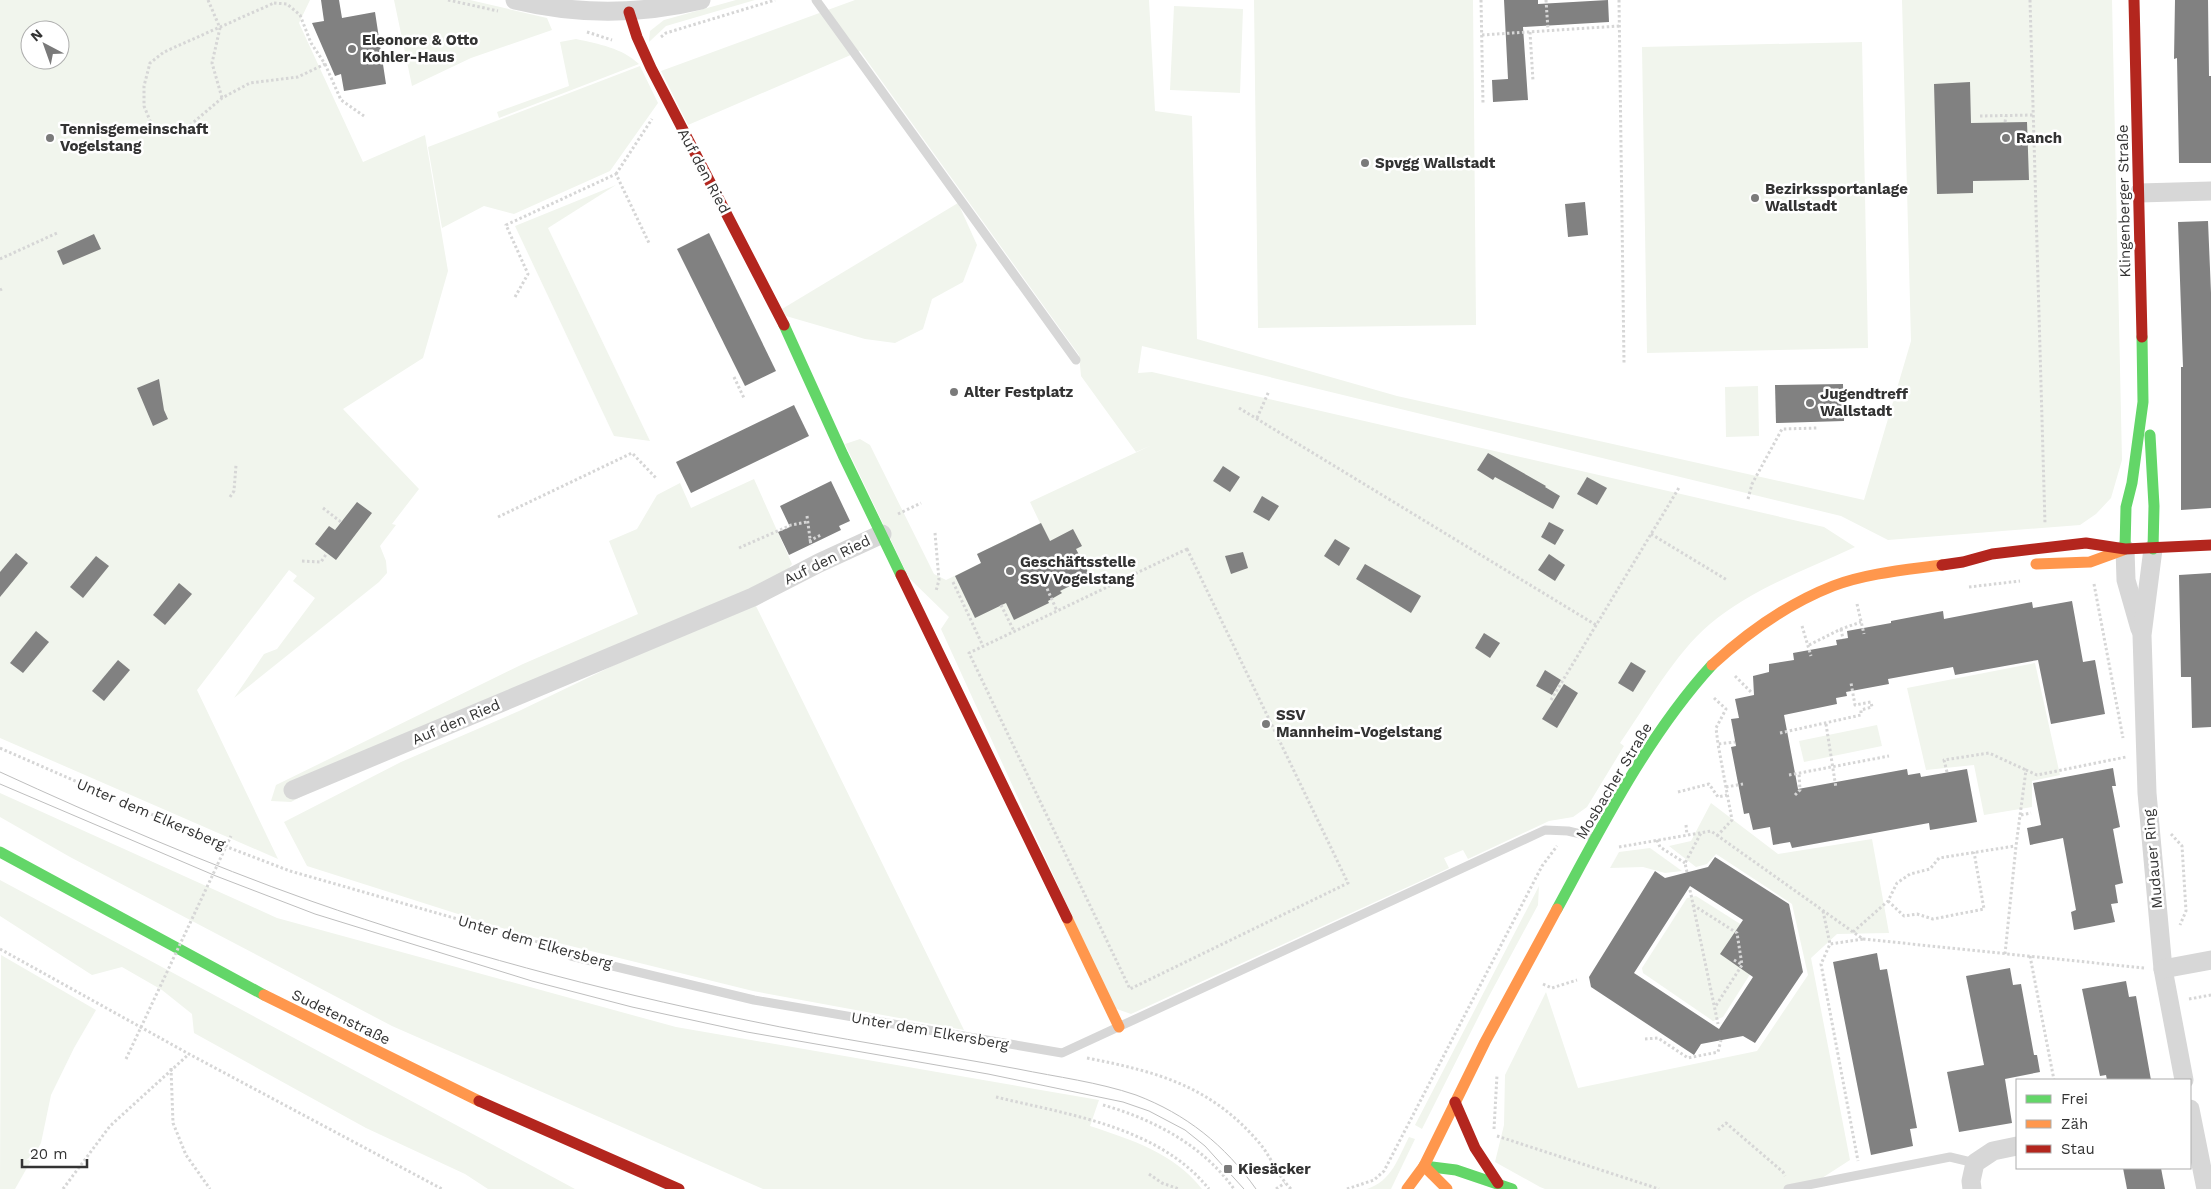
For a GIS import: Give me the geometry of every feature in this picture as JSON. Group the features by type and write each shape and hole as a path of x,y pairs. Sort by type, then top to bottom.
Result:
{"street":[{"path":"515,0 579,11 629,12 674,7 701,0"},
{"name":"Klingenberger Straße","path":"2126,550 2126,507 2132,483 2143,402 2134,0"},
{"name":"Auf den Ried","path":"293,790 753,597 819,563 882,534 843,455 785,326 642,48 629,12"},
{"path":"2139,193 2211,191"},
{"name":"Klingenberger Straße","path":"2143,402 2151,442 2154,506 2152,549"},
{"path":"882,534 1119,1027"},
{"name":"Mosbacher Straße","path":"1424,1166 1490,1033 1596,838 1643,758 1676,709 1711,666 1745,635 1792,605 1834,586 1879,574 1964,562 1992,554 2086,543 2126,550 2211,545"},
{"name":"Mudauer Ring","path":"2152,549 2142,635 2147,793 2162,969 2184,1079"},
{"name":"Mosbacher Straße","path":"2020,565 2090,562 2126,550"},
{"name":"Mudauer Ring","path":"2126,550 2126,580 2142,635"},
{"name":"Mosbacher Straße","path":"1964,562 1991,566"},
{"name":"Sudetenstraße","path":"0,852 281,1004 375,1051 444,1085 582,1148 679,1189"},
{"path":"2162,969 2211,960"},
{"path":"1456,1102 1475,1148 1498,1183"},
{"path":"2191,1117 2206,1189"},
{"path":"1972,1189 1971,1181 1974,1162 1993,1150 2016,1146"},
{"path":"1424,1166 1456,1170 1512,1189"},
{"path":"1407,1189 1424,1166"},
{"path":"1419,1189 1424,1166"},
{"path":"1424,1166 1447,1189"}],"lane":[{"path":"816,0 1076,360"},
{"path":"569,953 754,1000 1062,1053 1545,830 1568,831 1596,838"},
{"path":"1788,1189 1950,1157 1974,1162"}],"path":[{"path":"208,0 220,28 212,63 222,98"},
{"path":"642,48 651,46 666,33 775,0"},
{"path":"1481,0 1483,104"},
{"path":"1546,0 1548,30"},
{"path":"1619,0 1624,363"},
{"path":"2030,0 2045,524"},
{"path":"326,64 298,77 250,83 222,98 182,132 165,134 153,128 144,106 144,86 150,63 164,52 274,4 287,4 300,15 311,43 326,64 341,100 364,116"},
{"path":"1482,34 1619,26"},
{"path":"1530,32 1533,81"},
{"path":"1980,116 2033,115"},
{"path":"2006,116 2006,122"},
{"path":"515,297 528,274 506,225 616,174 654,117"},
{"path":"616,174 649,243"},
{"path":"0,260 57,232"},
{"path":"734,377 744,398"},
{"path":"1257,418 1269,390"},
{"path":"1240,408 1596,625"},
{"path":"1748,499 1752,484 1782,429 1817,428"},
{"path":"498,517 632,453 656,478"},
{"path":"230,497 234,491 236,464"},
{"path":"1551,700 1680,486"},
{"path":"323,508 341,522"},
{"path":"807,516 809,541 814,553"},
{"path":"739,548 791,525 806,522"},
{"path":"935,533 939,580 935,594"},
{"path":"1651,534 1727,580"},
{"path":"809,541 821,536"},
{"path":"1187,549 1348,883 1130,989 969,653 1014,631 1187,549"},
{"path":"302,562 321,562 327,553"},
{"path":"2090,562 2124,739"},
{"path":"1041,575 1057,611"},
{"path":"1967,587 2024,581"},
{"path":"952,582 983,646"},
{"path":"1848,607 1865,602"},
{"path":"1857,604 1864,634"},
{"path":"1001,605 1014,631"},
{"path":"1794,630 1809,622"},
{"path":"1809,645 1841,628 1861,622"},
{"path":"1802,625 1809,645 1810,656"},
{"path":"1841,628 1843,639"},
{"path":"1729,681 1742,670"},
{"path":"1734,676 1752,693"},
{"path":"1780,733 1861,715 1861,710 1872,707 1872,702 1855,705 1851,683"},
{"path":"1708,704 1718,692"},
{"path":"1713,697 1726,709 1716,728 1732,820 1718,836"},
{"path":"1826,724 1836,788"},
{"path":"1718,744 1736,742"},
{"name":"Unter dem Elkersberg","path":"0,748 222,845 290,871 569,953"},
{"path":"1946,772 1944,760 1989,753 2037,775 2127,757 2125,748"},
{"path":"1789,775 1889,756"},
{"path":"2005,954 2026,770"},
{"path":"1795,795 1800,790 1799,773"},
{"path":"1678,792 1709,784 1718,796 1727,795"},
{"path":"1726,787 1743,784"},
{"path":"2021,815 2031,813"},
{"path":"1686,825 1687,835"},
{"path":"1347,1189 1374,1180 1384,1171 1542,866 1568,831"},
{"path":"1596,838 1618,848 1711,831 1823,912 1863,938"},
{"path":"1687,872 1685,864 1701,833"},
{"path":"126,1059 231,836"},
{"path":"1618,848 1622,840"},
{"path":"1658,840 1660,847 1685,864"},
{"path":"1854,932 1888,901 1897,883 1910,874 1930,869 1939,858 2016,846"},
{"path":"1888,901 1904,916 1918,914 1933,918 1984,909 1974,852"},
{"path":"1690,890 1718,1024"},
{"path":"1693,905 1737,933 1742,965 1715,1008"},
{"path":"1823,912 1830,944 1821,964 1860,1176"},
{"path":"1830,944 1863,938 2162,969"},
{"path":"0,949 189,1054 442,1189"},
{"path":"2030,956 2054,1079"},
{"path":"1734,960 1742,965"},
{"path":"1538,992 1547,975"},
{"path":"1542,984 1552,988 1577,980"},
{"path":"1645,1039 1658,1038 1688,1058 1718,1052 1722,1040"},
{"path":"1062,1053 1139,1068 1193,1088 1229,1113 1255,1139 1291,1189"},
{"path":"63,1189 110,1126 171,1068 189,1054"},
{"path":"171,1068 173,1123 186,1155 210,1189"},
{"path":"1497,1071 1494,1135 1659,1189"},
{"path":"996,1097 1073,1116 1128,1133 1168,1151 1199,1176 1210,1189"},
{"path":"1103,1105 1133,1114 1164,1129 1193,1148 1234,1189"},
{"path":"1718,1130 1726,1123 1784,1172 1788,1189"},
{"path":"1149,1174 1162,1183 1179,1189"},
{"path":"1276,1189 1286,1184"}],"shaded area":[{"path":"0,0 310,0 299,23 363,162 425,135 448,271 423,358 343,409 419,489 392,524 396,525 380,546 386,561 387,573 379,582 234,698 264,654 277,649 315,598 293,581 297,576 289,570 197,690 278,859 0,738"},
{"path":"394,0 470,0 547,18 552,30 471,58 412,86"},
{"path":"736,0 755,0 666,26 649,42 650,31 664,20"},
{"path":"855,0 1149,0 1155,111 1192,116 1197,339 1397,396 1864,500 1911,341 1902,0 2112,0 2122,460 2111,498 2096,514 2080,525 1888,540 1841,516 1142,346 1138,373 1152,372 1824,527 1855,547 1798,572 1743,600 1697,636 1662,680 1620,743 1624,746 1587,807 1573,817 1549,821 1468,859 1463,850 1444,858 1449,868 1131,1014 1114,1008 941,629 949,617 909,578 845,444 860,439 870,445 934,574 946,580 981,563 977,554 1040,523 1030,502 1152,445 1136,452 1081,376 1079,355 860,51 688,125 661,71"},
{"name":"Spvgg Wallstadt","path":"1254,0 1473,0 1476,325 1258,328"},
{"path":"1174,6 1243,9 1240,93 1170,90"},
{"path":"576,39 618,50 639,64 499,118 497,112 569,86 560,42"},
{"name":"Bezirkssportanlage Wallstadt","path":"1862,42 1868,348 1647,353 1642,47"},
{"path":"640,66 658,103 610,171 514,214 484,206 442,228 428,147"},
{"path":"616,185 548,228 650,441 614,436 515,226"},
{"path":"958,203 977,245 963,282 932,299 923,329 895,343 865,339 786,316 782,309"},
{"path":"1758,386 1759,436 1726,437 1725,387"},
{"path":"754,479 792,564 783,575 396,746 291,802 271,801 276,785 523,664 638,614 609,541 637,529 657,495 680,483 691,508"},
{"path":"755,604 964,1030 753,991 518,933 307,866 284,822 401,762 519,711 627,659"},
{"path":"2035,663 2060,775 2032,781 2032,807 1984,815 1974,765 1926,770 1907,688"},
{"path":"1877,725 1882,746 1804,762 1799,741"},
{"path":"0,793 277,918 676,1027 1099,1100 1090,1126 1151,1149 1179,1166 1202,1189 763,1189 392,1026 70,857 0,817"},
{"path":"1711,803 1778,854 1872,839 1889,933 1837,934 1811,958 1850,1160 1805,1189 1545,1189 1540,1187 1495,1162 1504,1125 1505,1075 1546,992 1578,1088 1757,1051 1808,975 1792,904 1716,854 1707,864 1696,867 1669,846 1691,841"},
{"path":"1650,848 1682,871 1665,873 1643,867 1610,868 1619,852"},
{"path":"0,880 575,1189 488,1189 465,1174 366,1128 194,1033 192,1014 162,990 122,967 92,975 0,916"},
{"path":"1539,886 1538,905 1488,998 1422,1129 1415,1125"},
{"path":"1696,896 1745,927 1754,968 1723,1017 1713,1021 1643,973 1642,968 1687,898"},
{"path":"1,955 96,1010 74,1048 51,1095 41,1143 15,1189 0,1189"},
{"path":"1409,1137 1415,1139 1391,1189 1367,1189 1376,1185 1388,1175"}],"building":[{"name":"Eleonore & Otto Kohler-Haus","path":"321,0 339,0 342,18 375,12 386,84 344,91 341,74 335,76 312,23 324,21"},
{"path":"1504,0 1538,0 1538,4 1608,0 1609,22 1523,27 1528,100 1493,102 1492,80 1508,79"},
{"path":"2175,0 2208,0 2209,76 2211,76 2211,163 2179,163 2177,58 2174,59"},
{"path":"1970,82 1971,123 2027,122 2029,180 1973,181 1973,193 1937,194 1934,84"},
{"path":"1585,202 1588,235 1568,237 1565,204"},
{"path":"2208,221 2211,293 2211,508 2181,510 2181,367 2183,367 2178,222"},
{"path":"709,233 776,371 745,386 677,249"},
{"path":"94,234 101,249 63,265 57,251"},
{"path":"159,379 164,410 168,419 153,426 137,388"},
{"name":"Jugendtreff Wallstadt","path":"1843,384 1844,421 1776,423 1775,385"},
{"path":"794,405 809,436 691,493 676,462"},
{"path":"1488,453 1560,496 1553,509 1495,477 1493,480 1477,470"},
{"path":"1223,466 1240,477 1230,492 1213,481"},
{"path":"1587,477 1607,488 1597,505 1577,494"},
{"path":"831,481 850,521 839,526 841,530 789,555 778,532 790,527 780,506"},
{"path":"1262,496 1279,506 1269,521 1253,512"},
{"path":"357,502 372,513 336,560 315,544 329,526 335,530"},
{"path":"1549,522 1564,530 1555,545 1541,537"},
{"path":"1041,523 1050,541 1073,529 1082,546 1076,549 1090,576 1060,591 1062,593 1048,601 1049,603 1014,620 1006,603 975,618 955,576 981,563 977,554"},
{"path":"1335,539 1350,548 1339,566 1324,556"},
{"path":"1243,552 1248,568 1231,574 1225,556"},
{"path":"16,553 28,563 0,597 0,572"},
{"path":"1549,554 1565,565 1555,581 1538,570"},
{"path":"96,556 109,566 83,598 70,587"},
{"path":"1365,564 1421,596 1411,613 1356,579"},
{"path":"2211,573 2211,727 2192,728 2191,677 2181,677 2179,575"},
{"path":"179,583 192,594 165,625 153,615"},
{"path":"2072,601 2083,662 2095,660 2105,714 2051,724 2038,660 1955,675 1953,667 1888,679 1889,684 1846,692 1847,696 1836,698 1837,704 1784,715 1798,789 1907,769 1908,775 1920,773 1921,777 1967,769 1977,822 1930,830 1929,823 1792,848 1790,842 1773,845 1770,827 1753,830 1749,813 1744,814 1731,747 1736,746 1731,719 1739,718 1735,699 1754,695 1753,676 1769,672 1769,664 1794,660 1793,653 1837,645 1836,640 1848,638 1847,631 1891,623 1891,621 1943,611 1944,619 2032,602 2033,608"},
{"path":"36,631 49,642 23,673 10,663"},
{"path":"1484,633 1500,643 1490,658 1475,648"},
{"path":"118,660 130,670 104,701 92,691"},
{"path":"1631,662 1646,671 1633,692 1618,683"},
{"path":"1545,670 1561,680 1552,695 1536,686"},
{"path":"1564,684 1578,693 1557,728 1542,719"},
{"path":"2113,768 2116,786 2112,786 2120,827 2113,829 2123,883 2115,885 2118,903 2111,904 2115,922 2074,930 2071,912 2076,910 2063,838 2030,845 2027,828 2041,825 2033,783"},
{"path":"1715,857 1789,904 1803,972 1755,1043 1743,1036 1701,1044 1694,1055 1591,987 1589,977 1655,871 1665,878 1708,867","holes":["1690,886 1743,920 1720,954 1753,977 1719,1029 1634,973"]},
{"path":"1877,953 1880,970 1887,969 1917,1128 1910,1129 1913,1146 1871,1155 1833,962"},
{"path":"2010,968 2013,985 2021,984 2034,1055 2037,1055 2040,1072 2005,1079 2012,1123 1959,1132 1947,1072 1984,1065 1966,976"},
{"path":"2126,981 2129,997 2136,996 2151,1079 2107,1079 2106,1075 2100,1076 2082,989"},
{"path":"2123,1169 2161,1169 2165,1189 2127,1189"}],"tram line":[{"path":"0,772 115,823 233,872 364,919 472,953 636,996 746,1020 1077,1080 1136,1095 1188,1121 1218,1145 1256,1189"},
{"path":"0,784 216,876 315,914 532,981 632,1007 747,1032 988,1074 1123,1102 1149,1111 1185,1130 1205,1146 1244,1189"}],"traffic: fast":[{"path":"784,325 843,455 901,575"},
{"path":"2125,549 2126,507 2132,483 2143,402 2142,337"},
{"path":"2150,435 2154,506 2153,549"},
{"path":"1557,909 1627,782 1667,721 1712,665"},
{"path":"0,852 264,995"},
{"path":"1424,1166 1456,1170 1512,1189"}],"traffic: slow":[{"path":"2036,564 2090,562 2123,550"},
{"path":"1712,665 1754,630 1784,610 1816,593 1860,578 1887,572 1942,565"},
{"path":"1407,1189 1424,1166 1485,1042 1557,909"},
{"path":"1067,918 1119,1027"},
{"path":"264,995 479,1101"},
{"path":"1424,1166 1447,1189"}],"traffic: jam":[{"path":"2134,0 2142,337"},
{"path":"629,12 637,37 651,68 784,325"},
{"path":"1942,565 1963,562 1992,554 2086,543 2125,549 2211,545"},
{"path":"901,575 1067,918"},
{"path":"479,1101 679,1189"},
{"path":"1455,1102 1475,1148 1498,1183"}],"place":[{"name":"Eleonore & Otto Kohler-Haus","path":"352,49"},
{"name":"Tennisgemeinschaft Vogelstang","path":"50,138"},
{"name":"Ranch","path":"2006,138"},
{"name":"Spvgg Wallstadt","path":"1365,163"},
{"name":"Bezirkssportanlage Wallstadt","path":"1755,198"},
{"name":"Alter Festplatz","path":"954,392"},
{"name":"Jugendtreff Wallstadt","path":"1810,403"},
{"name":"Geschäftsstelle SSV Vogelstang","path":"1010,571"},
{"name":"SSV Mannheim-Vogelstang","path":"1266,724"},
{"name":"Kiesäcker","path":"1228,1169"}]}
